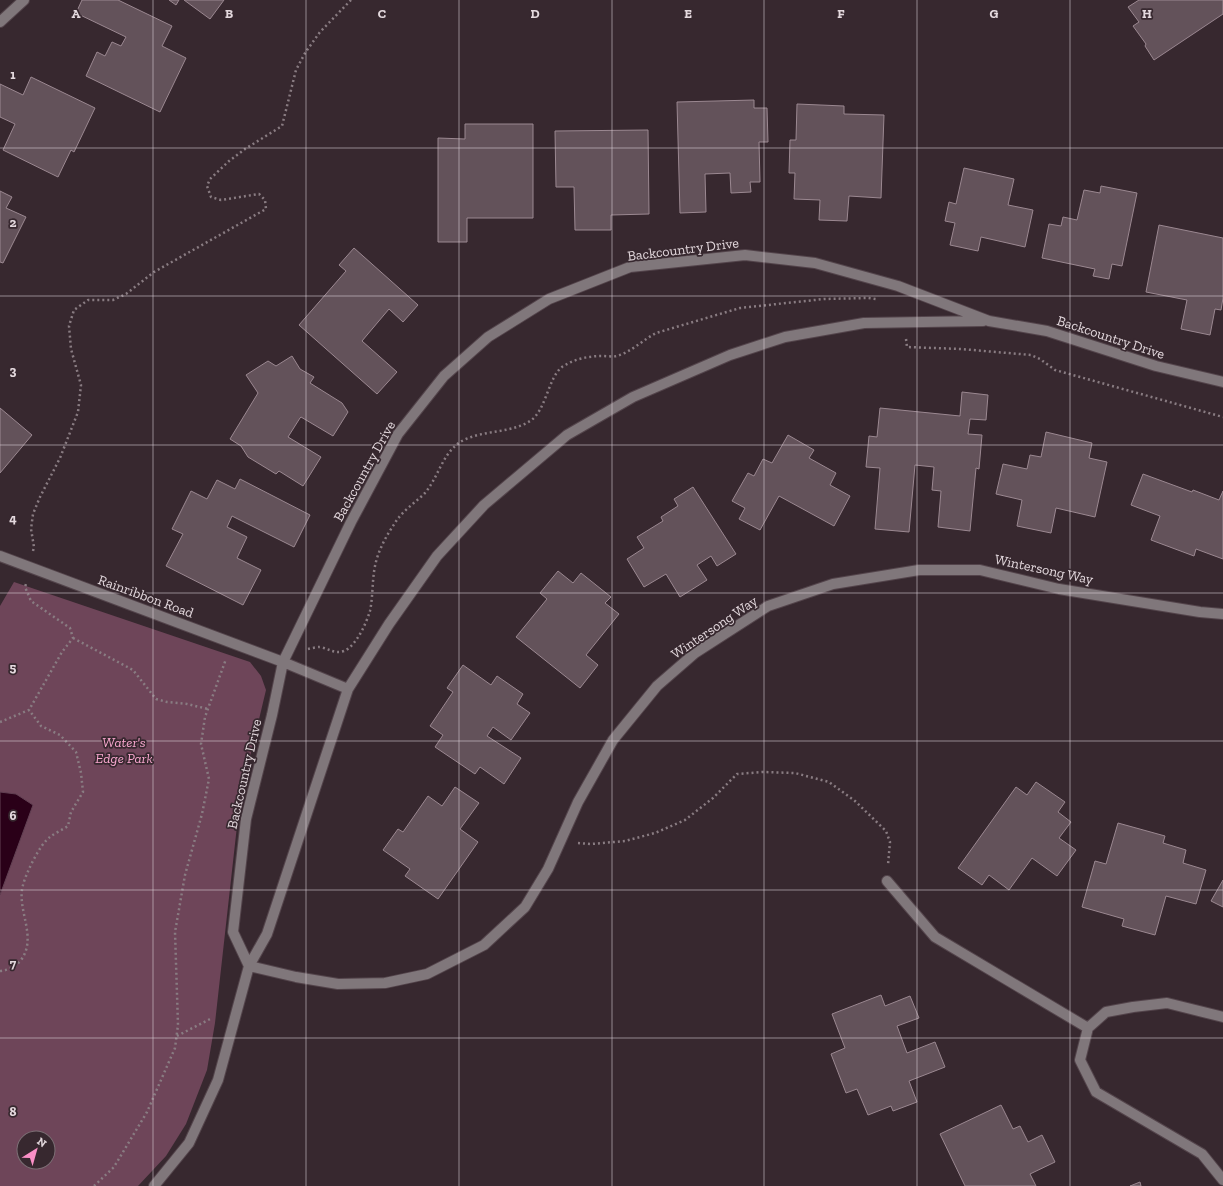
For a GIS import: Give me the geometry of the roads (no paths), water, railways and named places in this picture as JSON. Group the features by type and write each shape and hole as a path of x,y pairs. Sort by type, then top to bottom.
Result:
{"street":[{"path":"0,22 24,0"},
{"name":"Backcountry Drive","path":"249,966 233,932 246,819 272,715 283,662 350,522 398,434 444,376 488,337 549,299 630,267 745,255 815,263 898,286 989,321"},
{"name":"Backcountry Drive","path":"154,1186 188,1144 218,1080 249,966 267,934 348,689 389,624 437,556 484,505 567,435 632,397 730,355 785,337 864,323 989,321 1047,331 1156,366 1223,382"},
{"name":"Rainribbon Road","path":"0,556 283,662 348,689"},
{"name":"Wintersong Way","path":"249,966 296,977 338,984 385,984 427,974 484,945 525,907 548,869 578,802 613,740 657,686 695,653 768,606 833,584 919,570 980,570 1059,589 1200,612 1223,614"},
{"path":"887,881 935,937 1088,1028"},
{"path":"1223,1017 1167,1003 1106,1012 1088,1028 1080,1060 1096,1092 1202,1154 1223,1180"}],"park label":[{"name":"Water's Edge Park","path":"124,750"}]}
